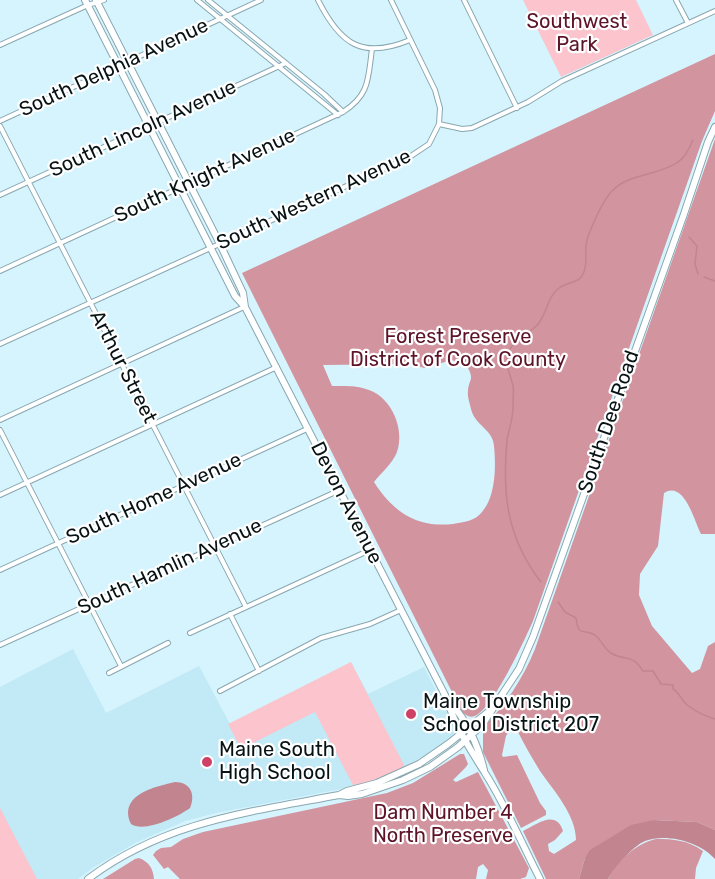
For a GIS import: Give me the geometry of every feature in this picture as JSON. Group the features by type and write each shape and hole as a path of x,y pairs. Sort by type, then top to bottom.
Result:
{"main road":[{"name":"Devon Avenue","path":"98,1 220,244 243,293 246,306 276,367 447,699 452,717 485,773 540,879"},
{"name":"Devon Avenue","path":"86,3 235,296 246,306"},
{"name":"South Dee Road","path":"339,795 362,794 403,780 430,766 465,741 482,725 519,669 550,591 715,127"},
{"name":"Devon Avenue","path":"447,699 460,713 479,751 485,773"},
{"name":"South Dee Road","path":"88,879 127,853 190,826 339,795 377,783 434,755 491,710"}],"street":[{"path":"197,0 340,114"},
{"path":"208,0 331,100 340,114"},
{"name":"South Delphia Avenue","path":"0,121 261,0"},
{"path":"318,0 330,23 349,41 372,49 386,48 410,40"},
{"path":"391,0 438,99 439,124 467,129 517,108 562,81 715,11"},
{"path":"464,0 517,108"},
{"path":"676,0 688,24"},
{"path":"0,45 86,3 98,1"},
{"name":"South Knight Avenue","path":"0,271 340,114 355,104 364,93 372,49"},
{"name":"South Lincoln Avenue","path":"0,195 286,63"},
{"name":"South Western Avenue","path":"0,344 408,158 429,144 439,124"},
{"name":"Arthur Street","path":"0,126 246,607"},
{"path":"0,420 246,306"},
{"path":"0,495 276,367"},
{"name":"South Home Avenue","path":"0,570 308,428"},
{"path":"0,430 122,666"},
{"name":"South Hamlin Avenue","path":"0,645 339,490"},
{"path":"190,633 370,550"},
{"path":"220,691 321,638 370,624 401,610"},
{"path":"230,614 260,671"},
{"path":"109,673 168,644"}],"shaded area":[{"name":"Maine South High School","path":"73,649 106,713 199,666 230,724 351,662 368,694 424,667 456,730 450,740 386,776 351,787 185,821 135,843 78,879 0,879 0,687"},
{"path":"175,782 185,784 190,790 192,803 190,808 178,816 152,825 144,827 131,824 128,814 129,806 134,799 148,790"},
{"path":"654,820 697,822 715,830 715,859 701,848 683,841 654,839 645,841 635,848 619,863 608,879 579,879 585,858 590,850 631,825"}],"green space":[{"name":"Southwest Park","path":"523,0 636,0 653,35 561,77"},
{"name":"Forest Preserve District of Cook County","path":"715,54 715,111 702,141 533,621 499,687 483,710 475,716 462,712 242,273","holes":["452,360 467,366 471,377 468,398 473,415 493,440 495,471 490,498 482,512 469,521 440,525 417,520 398,510 381,493 374,482 393,460 399,443 398,425 390,407 377,394 364,388 332,386 323,365 412,364 424,368"]},
{"path":"715,139 715,534 701,534 687,503 677,492 671,490 664,493 658,546 640,574 639,595 652,626 692,673 700,669 708,646 715,642 715,830 697,822 654,820 585,858 579,879 546,879 523,831 546,820 556,821 563,831 548,844 549,851 554,854 576,840 572,821 517,730 511,728 506,736 502,755 503,757 517,755 546,811 546,815 521,828 483,752 483,728 513,691 535,649"},
{"path":"351,662 405,767 354,787 315,712 241,749 228,724"},
{"name":"Dam Number 4 North Preserve","path":"460,754 464,754 468,764 453,780 456,782 478,772 529,868 526,877 486,879 488,870 483,864 478,867 476,879 180,879 168,867 164,869 153,855 161,848 171,847 183,839 203,832 387,793 413,783"},
{"path":"0,808 37,879 0,879"},
{"path":"656,839 680,841 703,851 696,868 695,879 608,879 628,854 641,844"},
{"path":"139,858 150,866 154,879 103,879 135,859"}],"waterway":[{"path":"541,582 521,549 509,515 505,479 507,440 513,413 513,386 507,355 515,343 539,323 555,291 582,276 589,235 601,207 612,191 627,181 662,170 678,162 685,155 693,140"},
{"path":"689,237 697,246 695,264 698,274"},
{"path":"704,277 715,281"},
{"path":"558,602 565,612 576,618 580,630 595,635 616,656 635,661 643,671 653,671 661,684 673,685 673,689 687,705 715,719"}],"place":[{"name":"Maine Township School District 207","path":"411,714"},
{"name":"Maine South High School","path":"207,762"}]}
